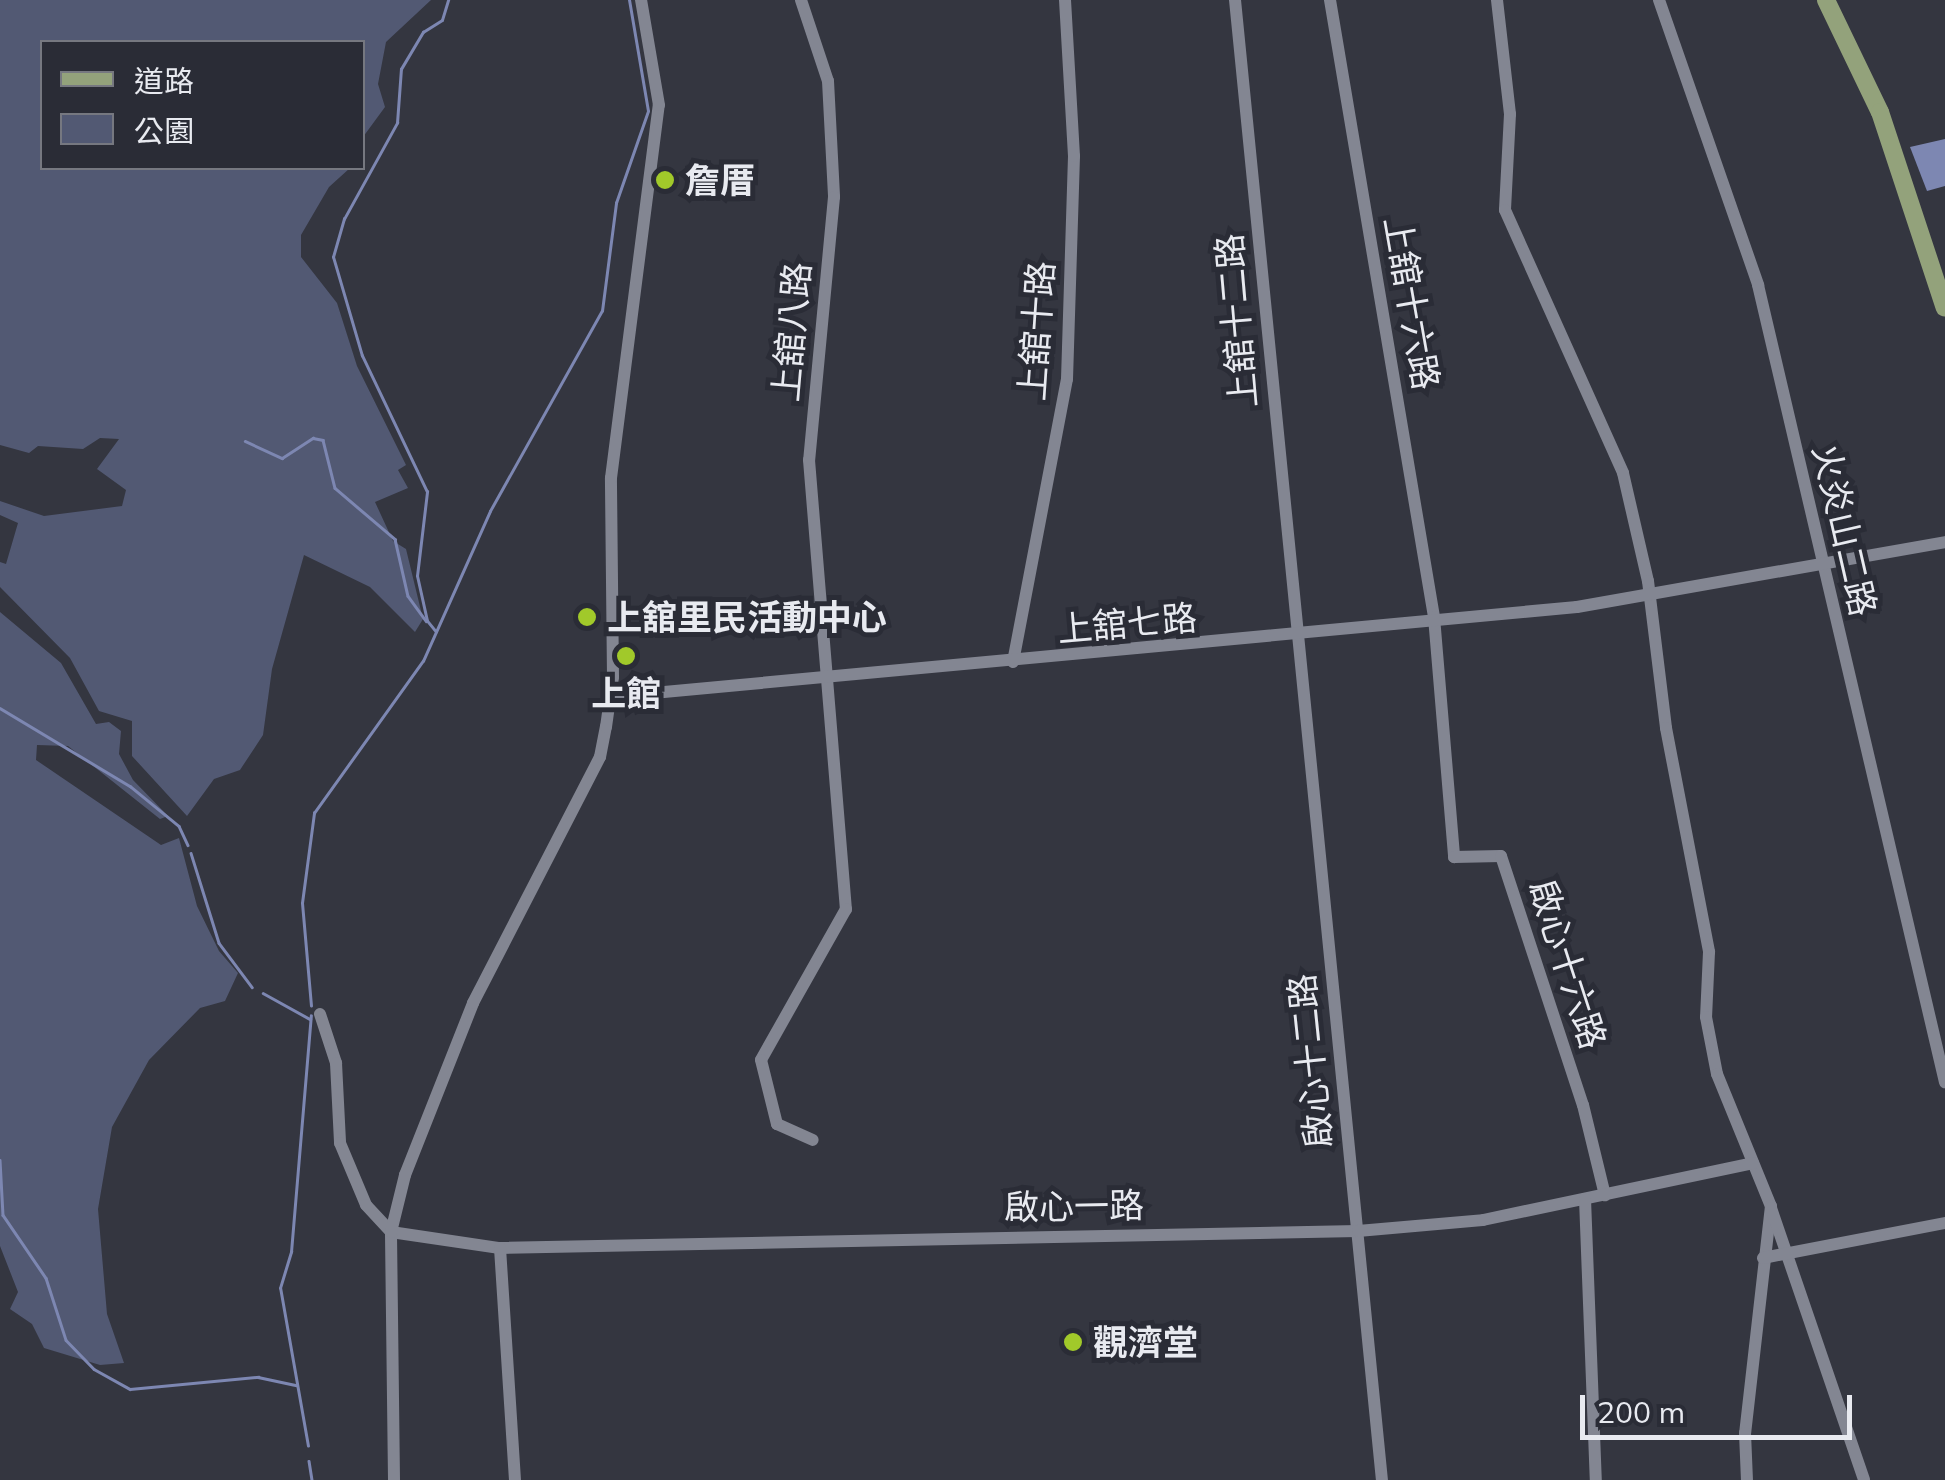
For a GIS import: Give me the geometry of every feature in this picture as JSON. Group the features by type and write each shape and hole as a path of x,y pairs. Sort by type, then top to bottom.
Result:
{"main road":[{"path":"1826,0 1880,112 1945,308"}],"street":[{"path":"394,1480 391,1232 432,1096 473,1003 600,756 610,697 610,478 659,105 641,0"},
{"name":"上舘八路","path":"801,0 828,80 834,198 809,460 823,673 846,909 760,1060 777,1124 813,1140"},
{"name":"上舘十路","path":"1014,662 1066,380 1074,156 1065,0"},
{"name":"上舘十二路","path":"1236,0 1297,637"},
{"name":"上舘十六路","path":"1330,0 1434,617"},
{"path":"1497,0 1510,114 1505,210 1624,473 1709,952 1706,1017 1717,1074 1789,1255 1864,1480"},
{"name":"火炎山二路","path":"1658,0 1758,284 1819,560 1945,1082"},
{"name":"上舘七路","path":"610,697 823,673 1014,662 1297,637 1434,617 1648,598 1819,560 1945,542"},
{"name":"啟心十六路","path":"1434,617 1454,857 1501,856 1583,1105 1605,1195"},
{"name":"啟心十二路","path":"1297,637 1382,1480"},
{"path":"320,1014 336,1064 340,1143 366,1205 391,1232"},
{"name":"啟心一路","path":"391,1232 500,1248 1358,1231 1483,1220 1754,1164"},
{"path":"1584,1199 1596,1480"},
{"path":"1747,1480 1745,1433 1770,1206"},
{"path":"1763,1258 1945,1222"},
{"path":"500,1248 515,1480"}],"green space":[{"path":"0,0 431,0 386,42 378,84 385,107 365,134 365,40 40,40 40,170 348,170 329,187 301,235 301,257 337,303 357,366 406,465 398,470 408,488 375,502 393,541 406,549 423,619 415,632 370,587 304,555 272,669 263,735 240,770 214,779 187,816 132,756 132,721 99,711 70,658 0,587 0,562 6,564 18,523 0,515 0,501 44,516 122,506 126,490 97,469 119,439 100,438 83,449 38,446 29,453 0,445"},
{"path":"0,612 61,663 96,724 109,722 121,731 119,754 133,780 168,816 160,819 68,746 37,745 36,760 161,845 179,838 197,906 219,951 238,973 225,1001 200,1008 149,1060 112,1127 98,1209 107,1314 124,1363 100,1365 44,1348 32,1324 10,1309 18,1292 0,1246"}],"shaded area":[{"path":"1945,139 1945,186 1927,191 1910,147"}],"waterway":[{"path":"436,632 427,621 417,576 427,492 362,356 333,257 344,219 397,123 401,69 423,32 442,20 448,0"},
{"path":"311,1006 302,903 314,813 423,661 490,511 602,311 616,203 648,111 629,0"},
{"path":"245,441 282,458 313,438 323,440 335,488 395,539 408,596 426,621"},
{"path":"0,708 130,786 179,826 188,845"},
{"path":"191,853 219,943 252,987"},
{"path":"263,993 310,1019"},
{"path":"308,1446 280,1288 291,1252 311,1016"},
{"path":"0,1160 3,1215 46,1278 66,1340 94,1369 130,1389 258,1377 296,1385"},
{"path":"309,1461 312,1480"}],"place":[{"name":"詹厝","path":"665,180"},
{"name":"上舘里民活動中心","path":"587,617"},
{"name":"上館","path":"626,656"},
{"name":"觀濟堂","path":"1073,1342"}]}
